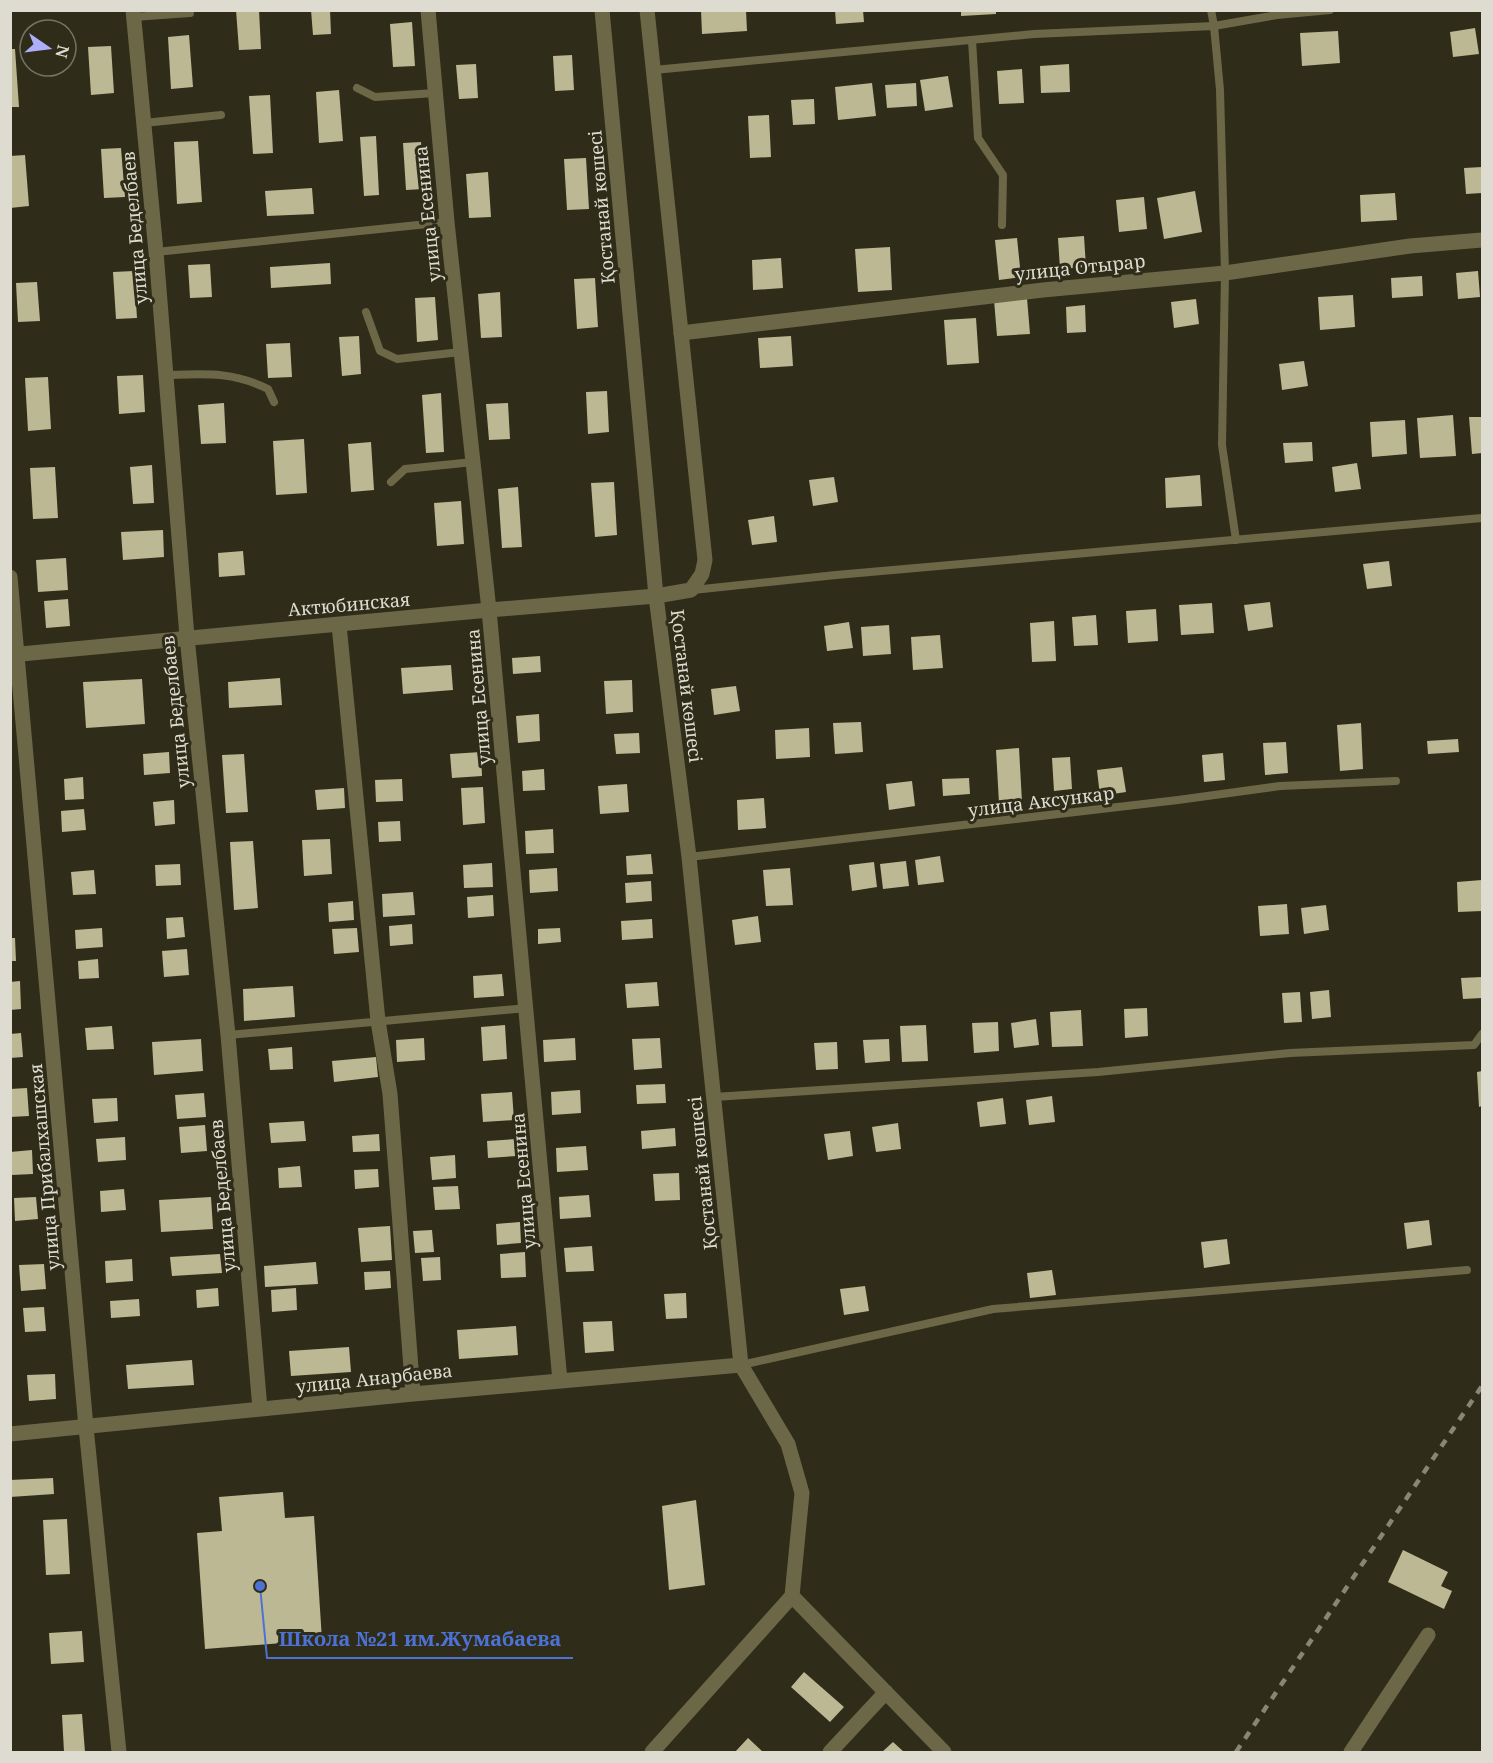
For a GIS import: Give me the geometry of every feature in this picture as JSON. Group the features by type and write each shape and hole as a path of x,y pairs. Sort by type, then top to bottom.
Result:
{"street":[{"name":"улица Есенина","path":"428,10 447,222 489,610 560,1381"},
{"name":"Қостанай көшесі","path":"602,10 656,596 689,857 741,1365"},
{"path":"647,10 705,560 702,574 691,590"},
{"name":"улица Беделбаев","path":"133,14 156,252 187,637 228,1035 260,1409"},
{"name":"улица Отырар","path":"681,333 1043,290 1225,273 1410,246 1482,240"},
{"name":"улица Прибалхашская","path":"10,577 14,654 86,1427 119,1752"},
{"name":"Актюбинская","path":"14,654 656,596 691,590"},
{"path":"339,625 378,1021 390,1094 413,1394"},
{"path":"652,1752 792,1596 802,1493 788,1444 741,1365"},
{"name":"улица Анарбаева","path":"10,1434 413,1394 741,1365"},
{"path":"792,1596 944,1752"},
{"path":"1351,1752 1428,1635"},
{"path":"830,1752 886,1692"}],"lane":[{"path":"1211,10 1220,90 1225,273 1222,445 1236,540"},
{"path":"654,70 1034,34 1214,26 1277,15 1330,10"},
{"path":"133,14 190,13"},
{"path":"972,40 978,138 1003,175 1002,225"},
{"path":"357,88 375,97 435,93"},
{"path":"144,123 221,115"},
{"path":"156,252 447,222"},
{"path":"366,312 380,351 398,358 461,352"},
{"path":"166,375 217,373 242,379 268,389 274,402"},
{"path":"391,482 405,469 473,462"},
{"path":"691,590 1482,518"},
{"name":"улица Аксункар","path":"689,857 1166,802 1280,786 1396,781"},
{"path":"228,1035 527,1008"},
{"path":"714,1097 1086,1073 1290,1053 1474,1045 1482,1034"},
{"path":"741,1365 993,1310 1467,1269"}],"building":[{"path":"236,10 259,10 261,49 239,50"},
{"path":"311,10 330,10 331,34 313,35"},
{"path":"701,10 746,10 747,31 702,34"},
{"path":"835,10 863,10 864,22 836,24"},
{"path":"961,10 996,10 996,14 961,16"},
{"path":"412,22 415,66 393,67 390,24"},
{"path":"1475,28 1479,54 1453,57 1450,32"},
{"path":"1338,31 1340,63 1302,66 1300,33"},
{"path":"189,35 193,87 171,89 168,37"},
{"path":"111,46 114,93 91,95 88,47"},
{"path":"10,49 15,49 19,107 10,107"},
{"path":"572,55 574,90 555,91 553,56"},
{"path":"476,64 478,98 459,99 456,65"},
{"path":"1069,64 1070,92 1041,93 1040,66"},
{"path":"1022,69 1024,103 999,104 997,71"},
{"path":"948,76 953,107 925,111 920,80"},
{"path":"872,83 876,116 838,120 835,87"},
{"path":"916,83 917,106 887,108 885,85"},
{"path":"339,90 343,141 319,143 316,92"},
{"path":"270,95 273,153 253,154 249,96"},
{"path":"814,99 815,124 793,125 791,100"},
{"path":"769,115 771,157 750,158 748,116"},
{"path":"376,136 379,195 364,196 360,137"},
{"path":"198,141 202,202 177,204 174,142"},
{"path":"421,142 424,189 406,190 403,143"},
{"path":"121,148 125,197 104,198 101,149"},
{"path":"25,155 29,206 10,208 10,156"},
{"path":"586,158 589,209 567,210 564,159"},
{"path":"1482,167 1482,193 1466,194 1464,168"},
{"path":"488,172 491,217 469,218 466,174"},
{"path":"312,188 314,214 267,216 265,191"},
{"path":"1195,191 1202,232 1164,239 1157,198"},
{"path":"1395,193 1397,220 1361,222 1360,195"},
{"path":"1144,197 1147,229 1119,232 1116,200"},
{"path":"1084,236 1086,267 1060,269 1058,238"},
{"path":"1017,238 1021,277 999,280 995,240"},
{"path":"890,247 892,290 858,292 855,249"},
{"path":"781,258 783,288 753,290 752,260"},
{"path":"330,263 331,284 271,288 270,267"},
{"path":"210,264 212,297 190,298 188,265"},
{"path":"134,271 137,318 116,319 113,272"},
{"path":"1478,271 1480,297 1458,299 1456,273"},
{"path":"1422,276 1423,296 1392,298 1391,278"},
{"path":"595,278 598,327 577,329 574,279"},
{"path":"37,282 40,321 18,322 16,283"},
{"path":"500,292 502,337 481,338 478,294"},
{"path":"1353,295 1355,327 1320,330 1318,297"},
{"path":"435,297 438,340 417,342 415,298"},
{"path":"1027,298 1030,334 997,336 994,300"},
{"path":"1196,299 1199,324 1174,328 1171,302"},
{"path":"1085,305 1086,332 1067,333 1066,307"},
{"path":"976,318 979,363 947,365 944,320"},
{"path":"359,336 361,374 342,376 339,337"},
{"path":"791,336 793,366 760,368 758,338"},
{"path":"290,343 292,377 268,378 266,344"},
{"path":"1304,361 1308,386 1282,390 1279,364"},
{"path":"143,375 145,412 119,414 117,376"},
{"path":"48,377 51,429 28,431 25,378"},
{"path":"607,391 609,432 588,434 586,392"},
{"path":"441,393 444,452 426,453 422,395"},
{"path":"224,403 226,443 201,444 198,405"},
{"path":"508,403 510,439 489,440 486,404"},
{"path":"1453,415 1456,456 1420,458 1417,418"},
{"path":"1469,417 1482,417 1482,453 1472,454"},
{"path":"1405,420 1407,454 1372,457 1370,422"},
{"path":"304,439 307,493 276,495 273,441"},
{"path":"371,442 374,490 351,492 348,444"},
{"path":"1312,442 1313,461 1285,463 1283,443"},
{"path":"1357,463 1361,489 1335,492 1332,467"},
{"path":"152,465 154,503 133,504 130,467"},
{"path":"55,467 58,518 33,519 30,468"},
{"path":"1200,475 1202,506 1166,508 1165,478"},
{"path":"834,477 838,502 813,506 809,480"},
{"path":"614,482 617,535 595,537 591,483"},
{"path":"518,487 522,547 502,548 498,489"},
{"path":"461,501 464,544 437,546 434,503"},
{"path":"774,516 777,542 752,545 748,520"},
{"path":"163,530 164,557 123,560 121,532"},
{"path":"243,551 245,575 219,577 218,553"},
{"path":"66,558 68,590 38,592 36,560"},
{"path":"1389,561 1392,586 1367,589 1363,564"},
{"path":"68,599 70,626 46,628 44,601"},
{"path":"1270,602 1273,627 1248,631 1244,605"},
{"path":"1212,603 1214,633 1181,635 1179,605"},
{"path":"1156,609 1158,641 1128,643 1126,611"},
{"path":"1096,615 1098,645 1074,646 1072,617"},
{"path":"1054,621 1056,661 1032,662 1030,623"},
{"path":"849,622 853,648 827,651 824,626"},
{"path":"889,625 891,654 863,656 861,627"},
{"path":"940,635 943,668 913,670 911,637"},
{"path":"540,656 541,672 513,674 512,658"},
{"path":"451,665 453,690 403,694 401,668"},
{"path":"280,678 282,705 229,708 228,682"},
{"path":"142,679 145,724 86,728 83,682"},
{"path":"632,680 633,712 606,714 604,681"},
{"path":"736,686 740,711 714,715 711,689"},
{"path":"539,714 540,741 518,743 516,716"},
{"path":"861,722 863,752 835,754 833,723"},
{"path":"1361,723 1363,769 1340,771 1337,725"},
{"path":"809,728 810,757 776,759 775,730"},
{"path":"639,733 640,753 616,754 614,734"},
{"path":"1458,739 1459,752 1428,754 1427,741"},
{"path":"1286,742 1288,773 1265,775 1263,743"},
{"path":"1019,748 1022,802 999,803 996,750"},
{"path":"169,752 170,773 144,775 143,754"},
{"path":"481,752 482,776 452,778 450,754"},
{"path":"1223,753 1225,780 1204,782 1202,755"},
{"path":"244,754 248,812 226,813 222,755"},
{"path":"1070,757 1072,789 1054,791 1052,758"},
{"path":"1122,767 1126,792 1100,796 1097,770"},
{"path":"544,769 545,790 523,791 522,771"},
{"path":"83,777 84,799 65,800 64,779"},
{"path":"969,778 970,794 943,796 942,779"},
{"path":"402,779 403,801 376,802 375,780"},
{"path":"912,781 915,806 889,810 886,784"},
{"path":"627,784 629,812 600,814 598,786"},
{"path":"483,787 485,823 463,825 461,788"},
{"path":"344,788 345,808 317,810 315,790"},
{"path":"764,798 766,828 738,830 737,800"},
{"path":"174,800 175,824 155,826 153,802"},
{"path":"84,809 86,830 62,832 61,811"},
{"path":"400,821 401,841 379,842 378,822"},
{"path":"553,829 554,853 526,854 525,831"},
{"path":"330,839 332,874 304,876 302,840"},
{"path":"253,841 258,908 234,910 230,842"},
{"path":"651,854 653,874 627,875 626,856"},
{"path":"940,856 944,882 918,885 915,860"},
{"path":"906,861 909,886 883,889 880,864"},
{"path":"874,862 877,887 852,891 849,865"},
{"path":"492,863 493,887 464,888 463,865"},
{"path":"180,864 181,885 156,886 155,865"},
{"path":"557,868 558,891 530,893 529,870"},
{"path":"790,868 793,905 766,906 763,870"},
{"path":"94,870 96,894 73,895 71,872"},
{"path":"1482,880 1482,911 1458,912 1457,882"},
{"path":"651,881 652,901 626,903 625,883"},
{"path":"413,892 415,915 383,917 382,894"},
{"path":"493,895 494,916 468,918 467,897"},
{"path":"353,901 354,920 329,922 328,903"},
{"path":"1287,904 1289,934 1260,936 1258,906"},
{"path":"1326,905 1329,930 1304,934 1301,908"},
{"path":"758,916 761,942 735,945 732,920"},
{"path":"183,917 185,937 167,939 166,918"},
{"path":"652,919 653,938 622,940 621,921"},
{"path":"412,924 413,944 390,946 389,926"},
{"path":"102,928 103,947 76,949 75,930"},
{"path":"357,928 359,952 334,954 332,929"},
{"path":"560,928 561,942 538,944 538,929"},
{"path":"10,938 15,938 16,961 10,961"},
{"path":"187,949 189,975 164,977 162,951"},
{"path":"98,959 99,978 79,979 78,961"},
{"path":"502,974 504,996 474,998 473,976"},
{"path":"1482,977 1482,998 1463,999 1461,978"},
{"path":"20,981 21,1009 10,1010 10,982"},
{"path":"657,982 659,1006 627,1008 625,984"},
{"path":"293,986 295,1017 244,1021 243,989"},
{"path":"1329,990 1331,1017 1312,1019 1310,992"},
{"path":"1300,992 1302,1022 1284,1023 1282,993"},
{"path":"1147,1008 1148,1036 1125,1038 1124,1009"},
{"path":"1081,1010 1083,1046 1052,1047 1050,1012"},
{"path":"1036,1019 1039,1045 1014,1048 1011,1023"},
{"path":"998,1022 999,1051 974,1053 972,1023"},
{"path":"505,1025 507,1059 483,1061 481,1027"},
{"path":"926,1025 928,1061 902,1062 900,1026"},
{"path":"112,1026 114,1049 87,1050 85,1028"},
{"path":"21,1033 23,1057 10,1058 10,1034"},
{"path":"424,1038 425,1060 397,1062 396,1040"},
{"path":"575,1038 576,1060 544,1062 543,1040"},
{"path":"660,1038 662,1068 634,1070 632,1039"},
{"path":"201,1039 203,1071 154,1075 152,1042"},
{"path":"889,1039 890,1061 865,1063 863,1040"},
{"path":"837,1042 838,1069 816,1070 814,1043"},
{"path":"292,1047 293,1069 270,1070 268,1049"},
{"path":"376,1057 378,1077 334,1082 332,1061"},
{"path":"1482,1071 1482,1106 1479,1107 1477,1072"},
{"path":"665,1084 666,1103 637,1104 636,1085"},
{"path":"27,1088 29,1116 10,1117 10,1089"},
{"path":"580,1090 581,1113 552,1115 551,1092"},
{"path":"512,1092 514,1120 483,1122 481,1094"},
{"path":"204,1093 206,1117 177,1119 175,1095"},
{"path":"1052,1096 1055,1122 1029,1125 1026,1100"},
{"path":"117,1098 118,1121 94,1123 92,1099"},
{"path":"1003,1098 1006,1124 980,1127 977,1102"},
{"path":"304,1121 306,1141 271,1143 269,1123"},
{"path":"898,1123 901,1149 876,1152 872,1127"},
{"path":"205,1125 207,1151 181,1153 179,1127"},
{"path":"675,1128 676,1146 642,1149 641,1131"},
{"path":"850,1131 853,1156 828,1160 824,1134"},
{"path":"379,1134 380,1151 353,1152 352,1136"},
{"path":"125,1137 126,1160 98,1162 96,1139"},
{"path":"516,1139 517,1156 488,1158 487,1141"},
{"path":"586,1146 588,1170 557,1172 556,1148"},
{"path":"32,1150 33,1174 12,1175 10,1152"},
{"path":"455,1155 456,1178 432,1180 430,1157"},
{"path":"300,1166 302,1187 279,1188 278,1168"},
{"path":"378,1169 379,1187 355,1189 354,1170"},
{"path":"679,1173 680,1200 655,1201 653,1174"},
{"path":"458,1186 460,1209 435,1210 433,1187"},
{"path":"124,1189 126,1210 101,1212 100,1191"},
{"path":"589,1195 591,1217 560,1219 559,1197"},
{"path":"36,1197 38,1219 15,1221 14,1198"},
{"path":"211,1197 213,1229 161,1232 159,1200"},
{"path":"1429,1220 1432,1245 1407,1249 1404,1223"},
{"path":"520,1222 521,1243 497,1245 496,1224"},
{"path":"390,1226 392,1260 361,1262 358,1228"},
{"path":"432,1230 434,1252 415,1253 413,1231"},
{"path":"1227,1239 1230,1264 1204,1268 1201,1242"},
{"path":"592,1246 594,1271 566,1272 564,1248"},
{"path":"525,1252 526,1277 501,1278 500,1254"},
{"path":"220,1254 222,1273 172,1276 170,1257"},
{"path":"440,1257 441,1280 423,1281 421,1258"},
{"path":"132,1259 133,1281 106,1283 105,1261"},
{"path":"316,1262 318,1284 265,1287 264,1266"},
{"path":"44,1264 46,1289 21,1291 19,1265"},
{"path":"1052,1270 1056,1295 1030,1298 1027,1273"},
{"path":"390,1271 391,1288 365,1290 364,1272"},
{"path":"865,1286 869,1311 844,1315 840,1289"},
{"path":"218,1288 219,1306 197,1308 196,1290"},
{"path":"296,1288 297,1310 272,1312 271,1290"},
{"path":"686,1293 687,1318 666,1319 664,1294"},
{"path":"139,1299 140,1316 111,1318 110,1301"},
{"path":"44,1307 46,1331 25,1332 23,1308"},
{"path":"612,1321 614,1351 585,1353 583,1322"},
{"path":"516,1326 518,1355 459,1359 457,1330"},
{"path":"349,1347 351,1372 291,1376 289,1351"},
{"path":"192,1360 194,1385 128,1389 126,1365"},
{"path":"55,1374 56,1399 29,1401 27,1375"},
{"path":"53,1478 54,1494 10,1497 10,1480"},
{"path":"283,1492 285,1518 314,1516 322,1640 205,1649 197,1533 222,1531 219,1497"},
{"path":"696,1500 705,1585 669,1590 662,1506"},
{"path":"67,1519 70,1574 46,1575 43,1520"},
{"path":"1403,1550 1448,1572 1441,1586 1452,1591 1444,1609 1388,1582"},
{"path":"82,1631 84,1662 51,1664 49,1633"},
{"path":"804,1672 844,1707 830,1722 791,1687"},
{"path":"82,1714 85,1752 64,1752 62,1715"},
{"path":"748,1738 763,1752 735,1752"},
{"path":"893,1742 904,1752 882,1752"}],"railway":[{"path":"1236,1752 1482,1386"}],"place":[{"name":"Школа №21 им.Жумабаева","path":"260,1586"}]}
